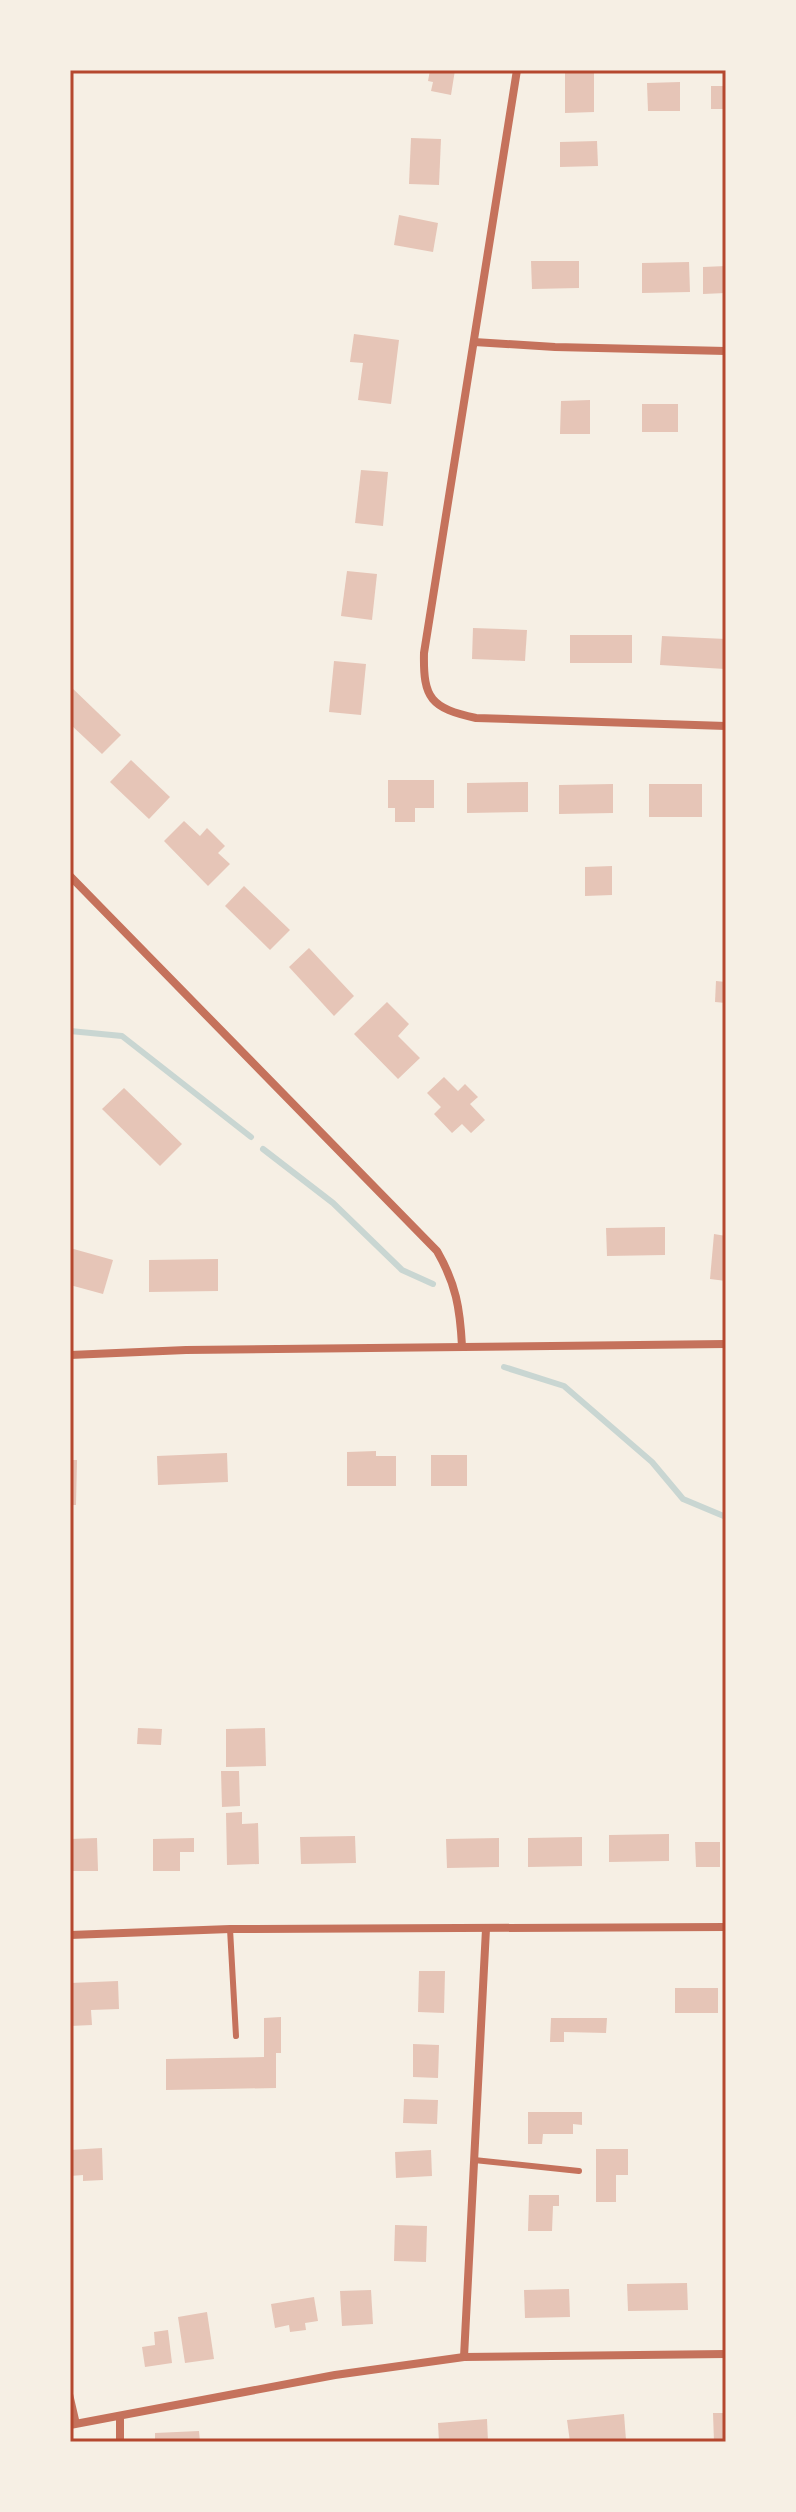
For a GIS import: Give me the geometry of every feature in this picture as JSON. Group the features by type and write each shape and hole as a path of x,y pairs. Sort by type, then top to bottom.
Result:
{"street":[{"path":"517,70 424,653 424,678 434,703 452,713 476,718 726,726"},
{"path":"474,342 726,351"},
{"path":"70,876 437,1251 450,1274 458,1299 462,1346"},
{"path":"70,1355 186,1350 726,1344"},
{"path":"70,1935 230,1929 726,1927"},
{"path":"464,2357 486,1929"},
{"path":"73,2425 335,2375 464,2357 726,2354"},
{"path":"120,2416 120,2442"}],"lane":[{"path":"230,1929 236,2036"},
{"path":"474,2160 579,2171"},
{"path":"70,2394 73,2425"}],"building":[{"path":"430,70 455,70 451,95 431,91 433,82 428,81"},
{"path":"565,72 594,72 594,112 565,113"},
{"path":"680,82 680,111 648,111 647,83"},
{"path":"711,86 726,86 726,109 711,109"},
{"path":"411,138 441,139 439,185 409,184"},
{"path":"597,141 598,166 560,167 560,142"},
{"path":"399,215 438,223 433,252 394,245"},
{"path":"531,261 579,261 579,288 532,289"},
{"path":"689,262 690,292 642,293 642,263"},
{"path":"726,266 726,293 703,294 703,267"},
{"path":"354,334 399,340 391,404 358,400 363,363 350,362"},
{"path":"590,400 590,434 560,434 561,401"},
{"path":"642,404 678,404 678,432 642,432"},
{"path":"361,470 388,472 383,526 355,523"},
{"path":"347,571 377,574 372,620 341,616"},
{"path":"473,628 527,630 525,661 472,659"},
{"path":"570,635 632,635 632,663 570,663"},
{"path":"662,636 726,639 725,669 660,665"},
{"path":"334,661 366,664 361,715 329,712"},
{"path":"70,686 121,735 102,754 70,724"},
{"path":"131,760 170,797 149,819 110,782"},
{"path":"388,780 434,780 434,808 415,808 415,822 395,822 395,808 388,808"},
{"path":"528,782 528,812 467,813 467,783"},
{"path":"613,784 613,813 559,814 559,785"},
{"path":"649,784 702,784 702,817 649,817"},
{"path":"184,821 200,836 207,828 225,846 218,853 230,864 208,886 164,841"},
{"path":"612,866 612,895 585,896 585,867"},
{"path":"244,886 290,930 270,950 225,906"},
{"path":"309,948 354,996 334,1016 289,967"},
{"path":"716,981 726,982 726,1003 715,1002"},
{"path":"387,1002 409,1024 398,1036 420,1058 398,1079 354,1034"},
{"path":"444,1077 458,1091 465,1084 478,1097 470,1104 485,1120 471,1133 462,1124 452,1133 434,1114 441,1107 427,1093"},
{"path":"124,1088 182,1144 160,1166 102,1109"},
{"path":"665,1227 665,1255 607,1256 606,1228"},
{"path":"714,1234 726,1236 726,1281 710,1279"},
{"path":"70,1248 113,1260 103,1294 70,1285"},
{"path":"218,1259 218,1291 149,1292 149,1260"},
{"path":"376,1451 376,1456 396,1456 396,1486 347,1486 347,1452"},
{"path":"227,1453 228,1482 158,1485 157,1456"},
{"path":"431,1455 467,1455 467,1486 431,1486"},
{"path":"70,1460 77,1460 76,1505 70,1505"},
{"path":"138,1728 162,1729 161,1745 137,1744"},
{"path":"265,1728 266,1766 226,1767 226,1729"},
{"path":"221,1771 239,1771 240,1806 222,1807"},
{"path":"242,1812 242,1824 258,1823 259,1864 227,1865 226,1813"},
{"path":"669,1834 669,1861 609,1862 609,1835"},
{"path":"355,1836 356,1863 301,1864 300,1837"},
{"path":"582,1837 582,1866 528,1867 528,1838"},
{"path":"97,1838 98,1871 70,1871 70,1839"},
{"path":"194,1838 194,1852 180,1852 180,1871 153,1871 153,1839"},
{"path":"499,1838 499,1867 447,1868 446,1839"},
{"path":"695,1842 720,1842 720,1867 696,1867"},
{"path":"419,1971 445,1971 444,2013 418,2012"},
{"path":"118,1981 119,2009 91,2010 92,2025 70,2026 70,1983"},
{"path":"675,1988 718,1988 718,2013 675,2013"},
{"path":"281,2017 281,2053 276,2053 276,2088 166,2090 166,2059 264,2057 264,2018"},
{"path":"551,2018 607,2018 606,2033 564,2032 564,2042 550,2042"},
{"path":"413,2044 439,2045 438,2078 413,2077"},
{"path":"404,2099 438,2100 437,2124 403,2123"},
{"path":"528,2112 582,2112 582,2125 573,2124 573,2134 543,2134 542,2144 528,2144"},
{"path":"102,2148 103,2180 83,2181 83,2175 70,2176 70,2150"},
{"path":"596,2149 628,2149 628,2175 616,2175 616,2202 596,2202"},
{"path":"431,2150 432,2176 396,2178 395,2152"},
{"path":"529,2195 559,2195 559,2206 553,2206 552,2231 528,2231"},
{"path":"395,2225 427,2226 426,2262 394,2261"},
{"path":"687,2283 688,2310 628,2311 627,2284"},
{"path":"569,2289 570,2317 525,2318 524,2290"},
{"path":"371,2290 373,2324 342,2326 340,2291"},
{"path":"314,2297 318,2321 305,2323 306,2330 290,2332 289,2325 275,2328 271,2304"},
{"path":"207,2312 214,2359 185,2363 178,2317"},
{"path":"168,2330 172,2363 145,2367 142,2347 155,2345 154,2332"},
{"path":"713,2413 726,2413 726,2442 714,2442"},
{"path":"624,2414 626,2440 570,2442 567,2420"},
{"path":"487,2419 488,2442 439,2442 438,2423"},
{"path":"199,2431 200,2442 155,2442 155,2433"}],"waterway":[{"path":"70,1031 122,1036 251,1137"},
{"path":"263,1149 333,1203 402,1270 433,1284"},
{"path":"504,1367 564,1386 652,1462 683,1499 726,1517"}]}
